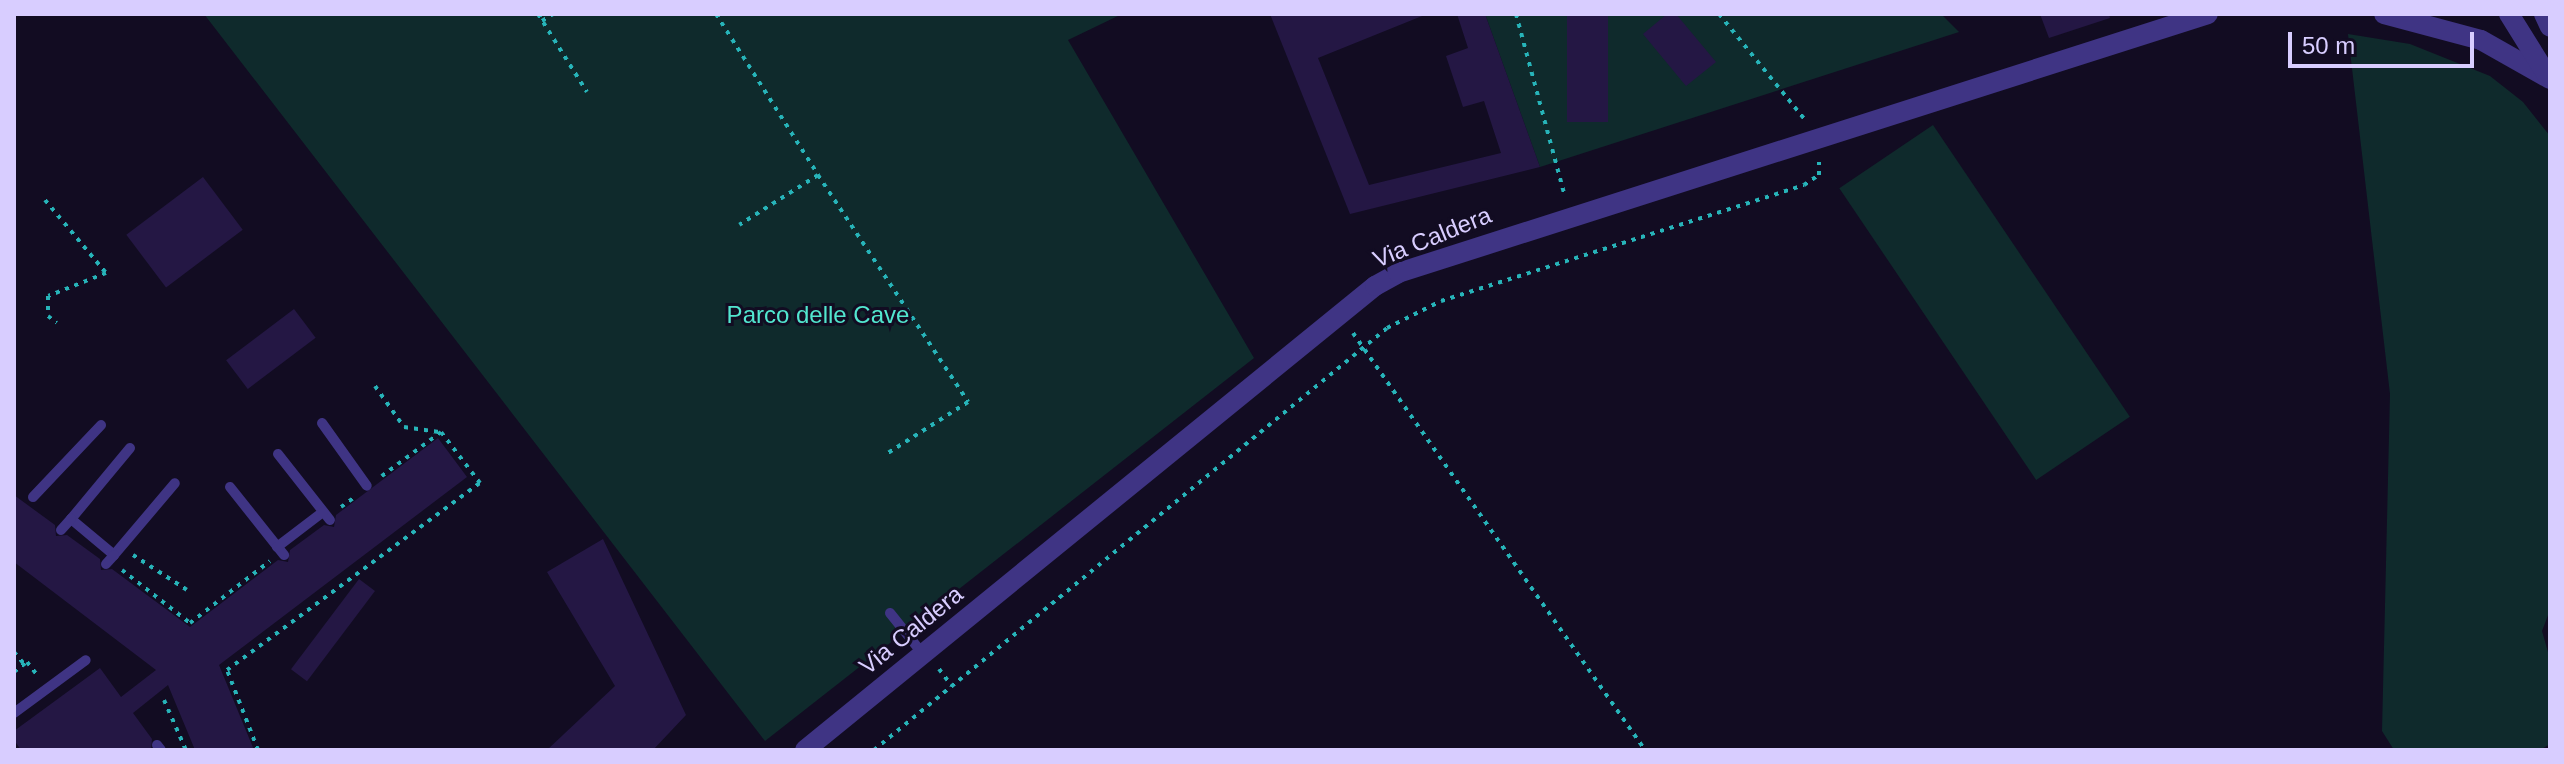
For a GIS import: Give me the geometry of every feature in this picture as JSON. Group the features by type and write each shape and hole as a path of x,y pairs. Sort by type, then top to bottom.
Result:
{"street":[{"name":"Via Caldera","path":"805,750 930,660 1375,286 1428,260 2208,14"},
{"path":"2384,14 2481,40 2550,79"},
{"path":"2509,14 2550,79"},
{"path":"2544,14 2550,27"}],"lane":[{"path":"322,423 367,486"},
{"path":"33,497 101,425"},
{"path":"61,530 130,448"},
{"path":"230,487 281,551 326,516 278,454"},
{"path":"106,564 175,483"},
{"path":"71,519 117,551"},
{"path":"890,613 930,660"},
{"path":"14,713 86,660"}],"path":[{"path":"538,14 587,92"},
{"path":"542,21 553,14"},
{"path":"716,14 968,402 888,453"},
{"path":"1516,14 1570,214"},
{"path":"1719,14 1809,123"},
{"path":"874,750 1365,346 1441,301 1804,185 1819,175 1819,160"},
{"path":"739,225 818,175"},
{"path":"45,200 106,273 48,296 48,316 57,323"},
{"path":"1351,331 1365,346 1645,750"},
{"path":"375,386 404,427 441,432"},
{"path":"117,551 187,590"},
{"path":"14,652 24,664"},
{"path":"930,660 952,686"},
{"path":"164,700 186,750"}],"green space":[{"name":"Parco delle Cave","path":"204,14 1122,14 1068,40 1254,358 765,741"},
{"path":"1485,14 1941,14 1959,32 1540,167"},
{"path":"2348,34 2410,44 2490,76 2523,102 2550,136 2550,610 2542,631 2550,659 2550,744 2540,750 2394,750 2382,731 2390,394"},
{"path":"1933,125 2130,417 2036,480 1839,188"}],"building":[{"path":"1270,14 1427,14 1318,58 1369,185 1501,153 1484,101 1463,107 1446,56 1468,48 1457,14 1485,14 1540,167 1350,214"},
{"path":"1567,14 1608,14 1608,122 1567,122"},
{"path":"1667,14 1676,14 1716,62 1686,86 1643,34"},
{"path":"2040,14 2109,14 2110,18 2049,38"},
{"path":"203,177 243,230 166,287 126,235"},
{"path":"294,309 316,338 248,389 226,360"},
{"path":"438,438 467,477 219,665 254,750 195,750 168,685 133,713 152,739 151,750 21,750 14,740 14,731 100,668 121,697 156,670 14,562 14,495 55,525 56,536 67,535 100,559 101,570 112,569 190,627 278,560 288,562 290,550 324,525 334,527 336,515"},
{"path":"603,539 686,715 653,750 547,750 615,686 547,572"},
{"path":"359,579 375,591 307,681 291,669"}]}
